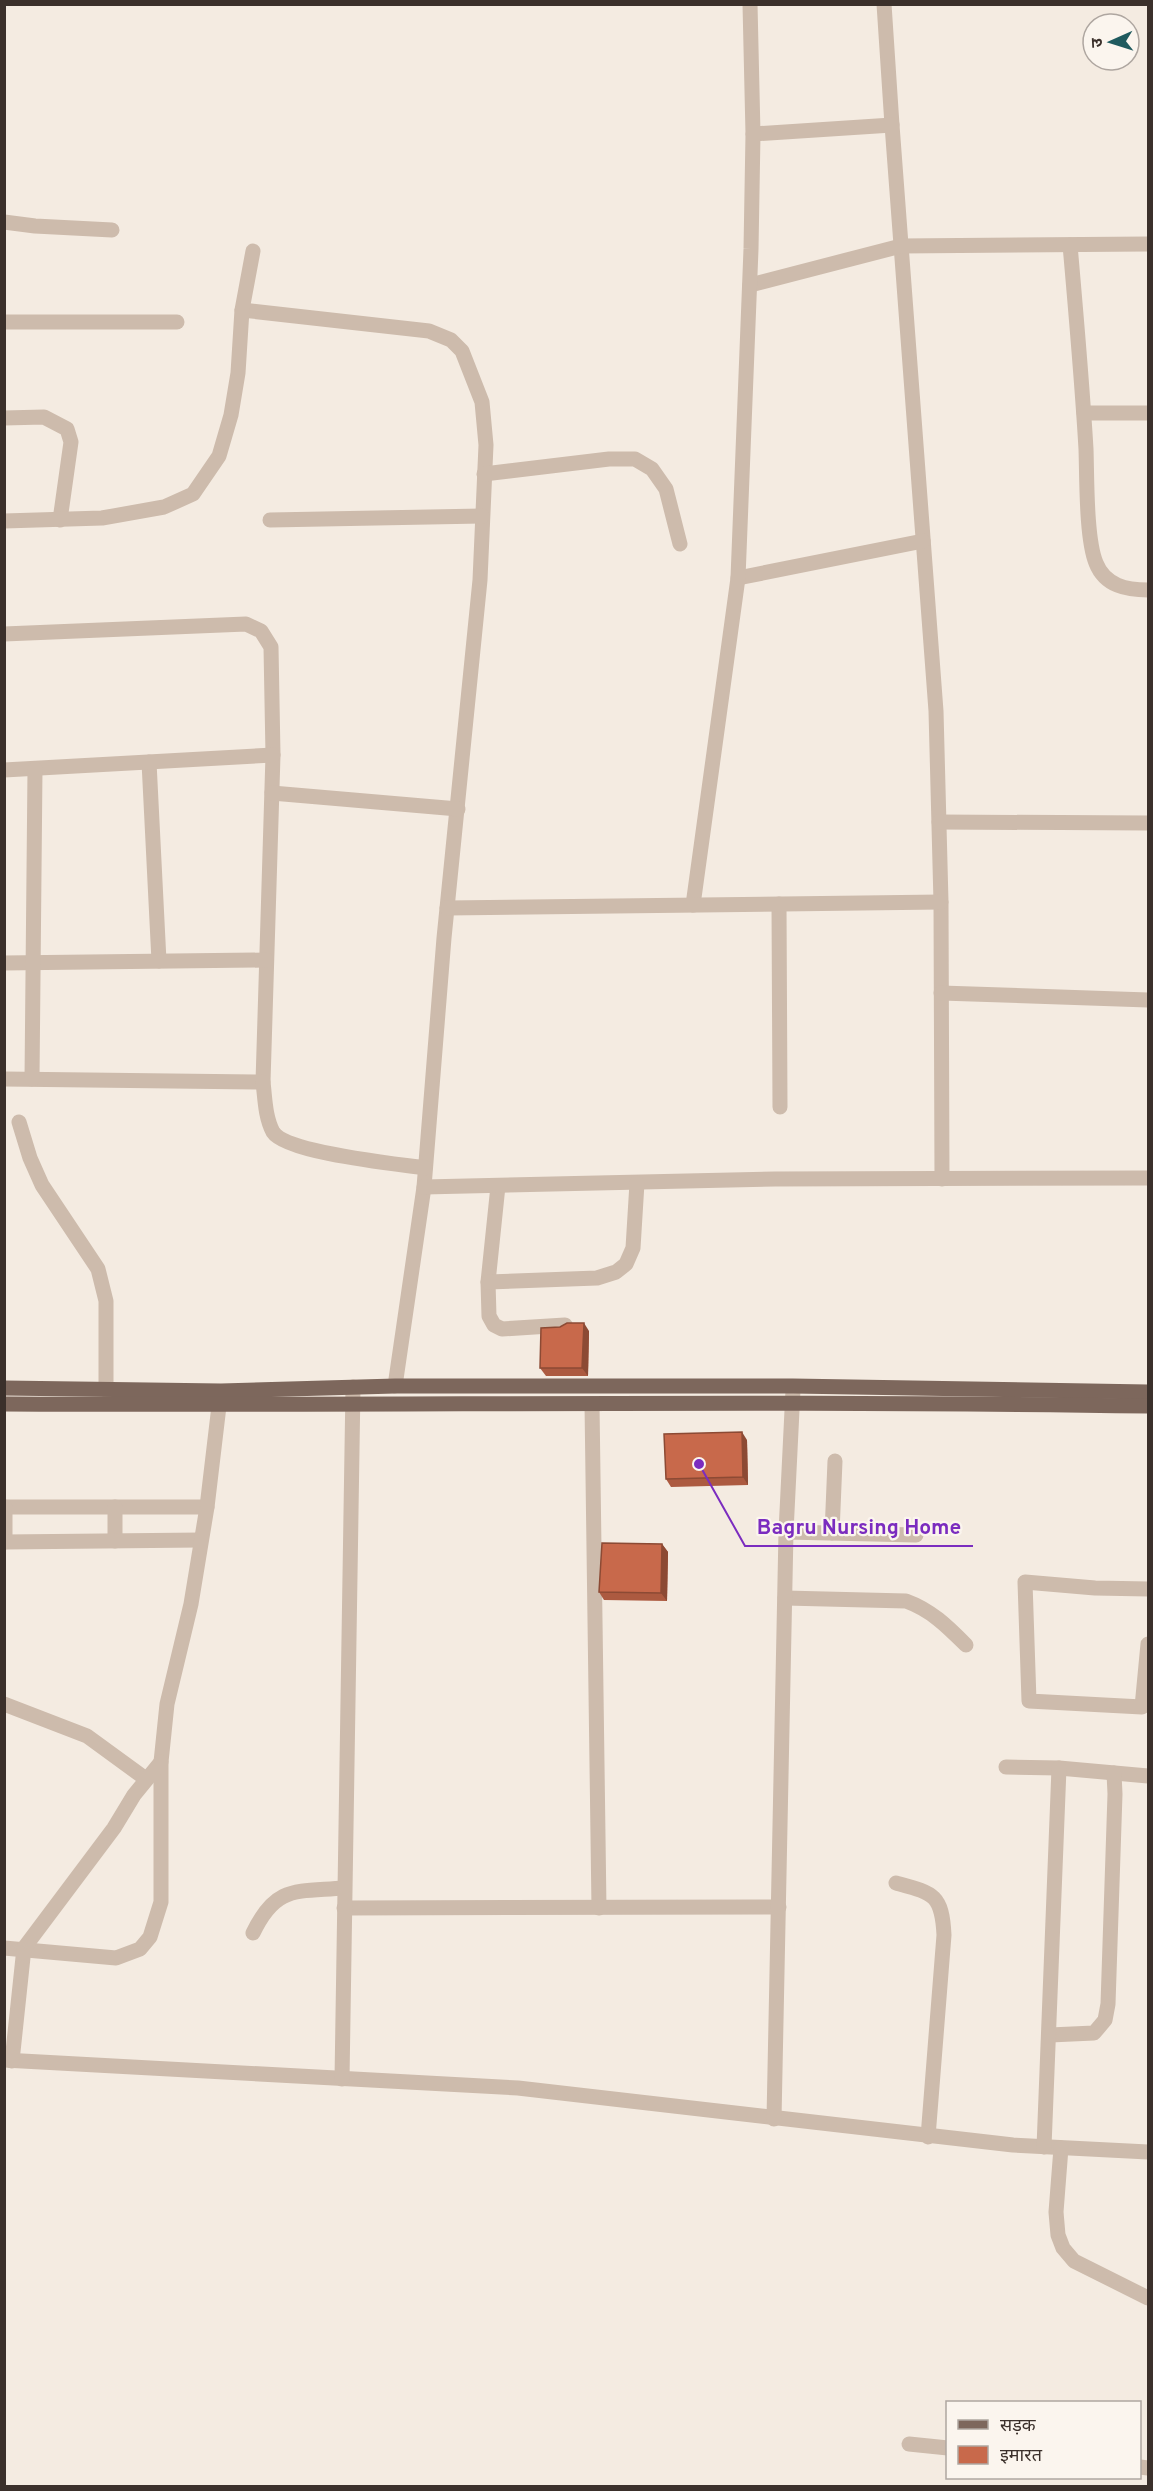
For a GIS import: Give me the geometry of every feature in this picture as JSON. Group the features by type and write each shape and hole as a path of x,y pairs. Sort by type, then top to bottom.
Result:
{"main road":[{"path":"4,1388 221,1391 395,1386 793,1386 1149,1392"},
{"path":"4,1404 219,1406 793,1402 1149,1406"}],"street":[{"path":"693,905 738,578 750,285 753,134 750,4"},
{"path":"884,4 936,711 941,902 942,1179"},
{"path":"753,134 892,125"},
{"path":"4,222 112,230"},
{"path":"750,285 901,246 1149,244"},
{"path":"1070,245 1084,413 1090,531 1096,563 1109,581 1127,590 1149,590"},
{"path":"4,521 102,518 133,514 164,507 193,494 219,456 231,415 238,373 242,310 253,250"},
{"path":"242,310 429,331 451,340 462,351 482,402 486,445 480,580 447,908 424,1187 395,1386"},
{"path":"4,322 177,322"},
{"path":"1084,413 1149,413"},
{"path":"4,418 44,417 67,429 71,442 60,519"},
{"path":"484,474 609,459 635,459 652,469 666,489 680,544"},
{"path":"270,520 482,516"},
{"path":"738,578 923,541"},
{"path":"4,634 246,624 261,631 271,647 273,755 262,1082 267,1113 274,1132 283,1141 326,1153 425,1168"},
{"path":"4,770 273,755"},
{"path":"149,762 159,961"},
{"path":"32,1079 35,769"},
{"path":"272,793 458,809"},
{"path":"939,822 1149,823"},
{"path":"447,908 941,902"},
{"path":"779,904 780,1107"},
{"path":"4,963 266,960"},
{"path":"941,993 1149,1000"},
{"path":"4,1079 262,1082"},
{"path":"19,1122 30,1158 42,1185 98,1269 106,1301 106,1390"},
{"path":"424,1187 1149,1178"},
{"path":"488,1282 597,1278 616,1272 626,1264 633,1248 637,1183"},
{"path":"498,1186 488,1282 489,1316 494,1325 502,1329 565,1325"},
{"path":"774,2119 786,1532 793,1386"},
{"path":"342,2079 352,1387"},
{"path":"592,1404 599,1908"},
{"path":"4,1948 116,1958 140,1949 150,1937 161,1902 161,1762 167,1704 190,1604 207,1507 219,1406"},
{"path":"832,1533 835,1461"},
{"path":"115,1507 115,1541"},
{"path":"201,1540 5,1542 5,1508 207,1507"},
{"path":"786,1532 916,1535"},
{"path":"1149,1589 1095,1588 1025,1582 1029,1701 1142,1707 1149,1644"},
{"path":"785,1598 906,1601 923,1607 938,1617 966,1645"},
{"path":"4,1704 87,1736 146,1779"},
{"path":"161,1762 134,1795 114,1828 24,1948 8,2060 518,2088 928,2137 1044,2147 1149,2152"},
{"path":"1006,1767 1059,1768 1149,1776"},
{"path":"1044,2147 1059,1768"},
{"path":"1050,2035 1094,2033 1105,2020 1108,2004 1114,1773"},
{"path":"896,1883 924,1890 935,1898 942,1912 944,1935 928,2137"},
{"path":"253,1933 262,1914 274,1901 292,1892 344,1888"},
{"path":"344,1908 779,1908"},
{"path":"1061,2148 1056,2212 1058,2235 1063,2248 1074,2261 1149,2298"},
{"path":"909,2444 946,2448"}],"building":[{"path":"567,1323 584,1323 582,1368 540,1368 541,1328 560,1327"},
{"path":"742,1432 743,1477 666,1479 664,1434"},
{"path":"602,1543 662,1544 661,1593 599,1592"}],"place":[{"name":"Bagru Nursing Home","path":"699,1464"}]}
